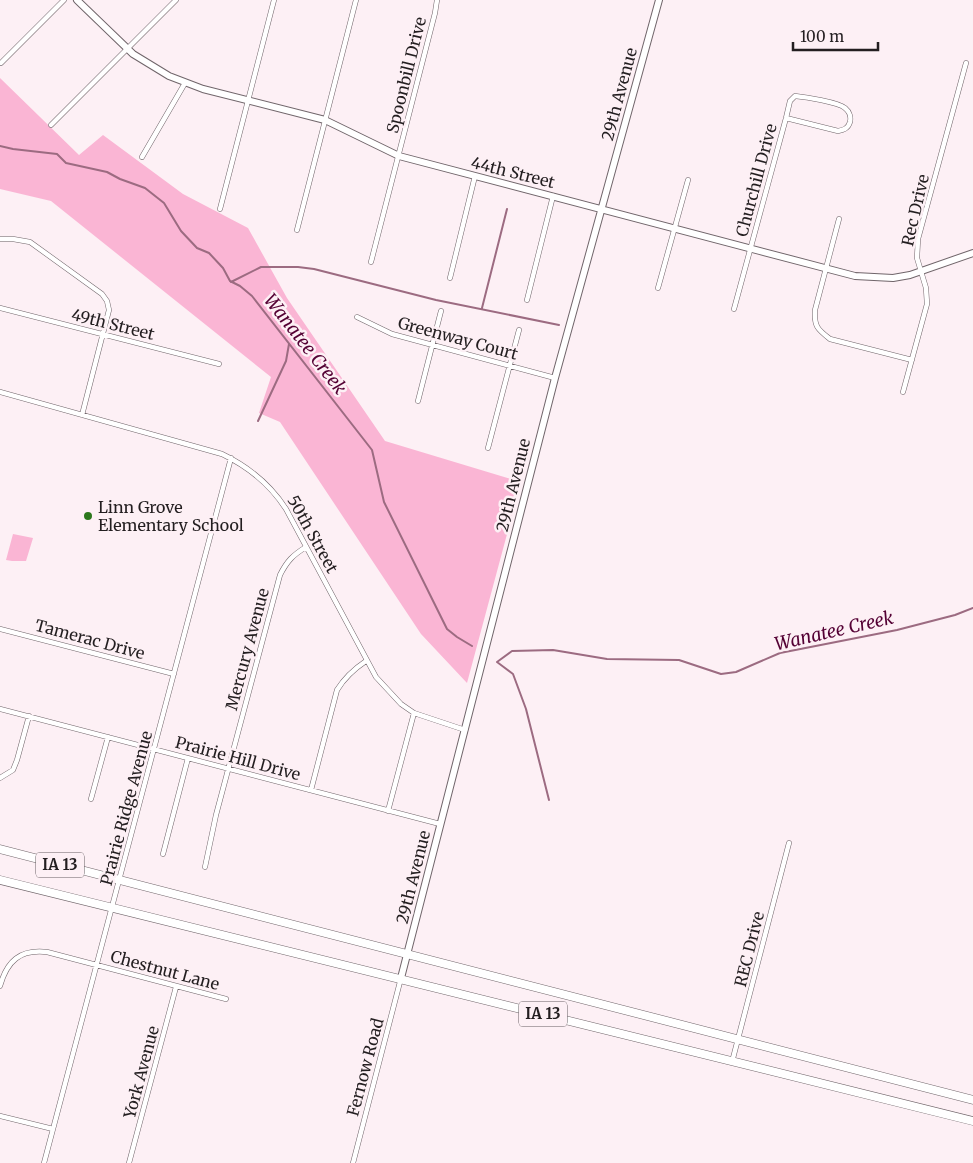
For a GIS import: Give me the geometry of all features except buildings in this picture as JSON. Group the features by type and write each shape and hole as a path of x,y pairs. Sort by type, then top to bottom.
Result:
{"highway":[{"name":"IA 13","path":"0,850 973,1100"},
{"name":"IA 13","path":"0,880 401,978 973,1122"}],"street":[{"path":"0,63 64,0"},
{"name":"44th Street","path":"77,0 128,49 154,68 185,83 325,120 399,156 855,276 894,278 922,272 973,253"},
{"path":"51,125 176,0"},
{"path":"220,210 274,0"},
{"path":"298,230 356,0"},
{"name":"Spoonbill Drive","path":"371,262 437,0"},
{"name":"29th Avenue","path":"401,978 555,378 659,0"},
{"name":"Rec Drive","path":"904,392 927,304 926,288 917,258 918,240 966,63"},
{"path":"142,157 185,83"},
{"name":"Churchill Drive","path":"734,309 790,101 795,96 804,97 846,108 850,113 848,126 844,130 838,131 786,118"},
{"path":"450,278 475,176"},
{"path":"658,288 688,180"},
{"path":"527,300 553,196"},
{"path":"839,219 815,310 814,322 819,331 830,340 912,360"},
{"path":"0,239 30,242 102,294 107,301 109,310 104,334 82,415"},
{"name":"49th Street","path":"0,308 219,364"},
{"path":"418,401 441,311"},
{"name":"Greenway Court","path":"358,317 392,334 555,378"},
{"path":"488,448 519,330"},
{"name":"50th Street","path":"0,392 194,446 231,458 253,471 276,494 286,509 376,677 401,704 414,713 465,730"},
{"name":"Prairie Ridge Avenue","path":"44,1163 231,458"},
{"name":"Mercury Avenue","path":"205,867 228,769 280,575 287,561 295,553 306,547"},
{"name":"Tamerac Drive","path":"0,629 174,674"},
{"path":"311,790 337,690 343,680 366,661"},
{"name":"Prairie Hill Drive","path":"0,709 440,824"},
{"path":"388,811 414,713"},
{"path":"0,778 13,770 29,716"},
{"path":"91,799 108,737"},
{"path":"162,854 188,758"},
{"name":"REC Drive","path":"732,1062 789,843"},
{"name":"Chestnut Lane","path":"0,986 10,964 19,956 36,951 47,952 226,999"},
{"name":"Fernow Road","path":"354,1163 401,978"},
{"name":"York Avenue","path":"129,1163 176,987"},
{"path":"0,1116 53,1130"}],"shaded area":[{"path":"0,78 79,155 103,135 183,194 248,228 287,298 385,441 521,482 467,683 421,634 280,422 259,413 271,377 51,201 0,189"},
{"path":"13,534 33,538 26,561 6,560"}],"waterway":[{"name":"Wanatee Creek","path":"0,146 57,154 66,163 107,172 145,188 164,203 181,231 197,248 209,253 223,268 230,281 240,286 252,296 372,450 384,502 447,629 472,646"},
{"path":"482,308 507,209"},
{"path":"231,282 261,267 314,269 436,300 559,325"},
{"path":"258,421 286,361 289,344"},
{"name":"Wanatee Creek","path":"549,800 526,709 513,674 497,662 512,651 553,650 607,659 679,660 721,674 736,672 780,653 897,630 955,615 973,608"}],"place":[{"name":"Linn Grove Elementary School","path":"88,516"}]}
